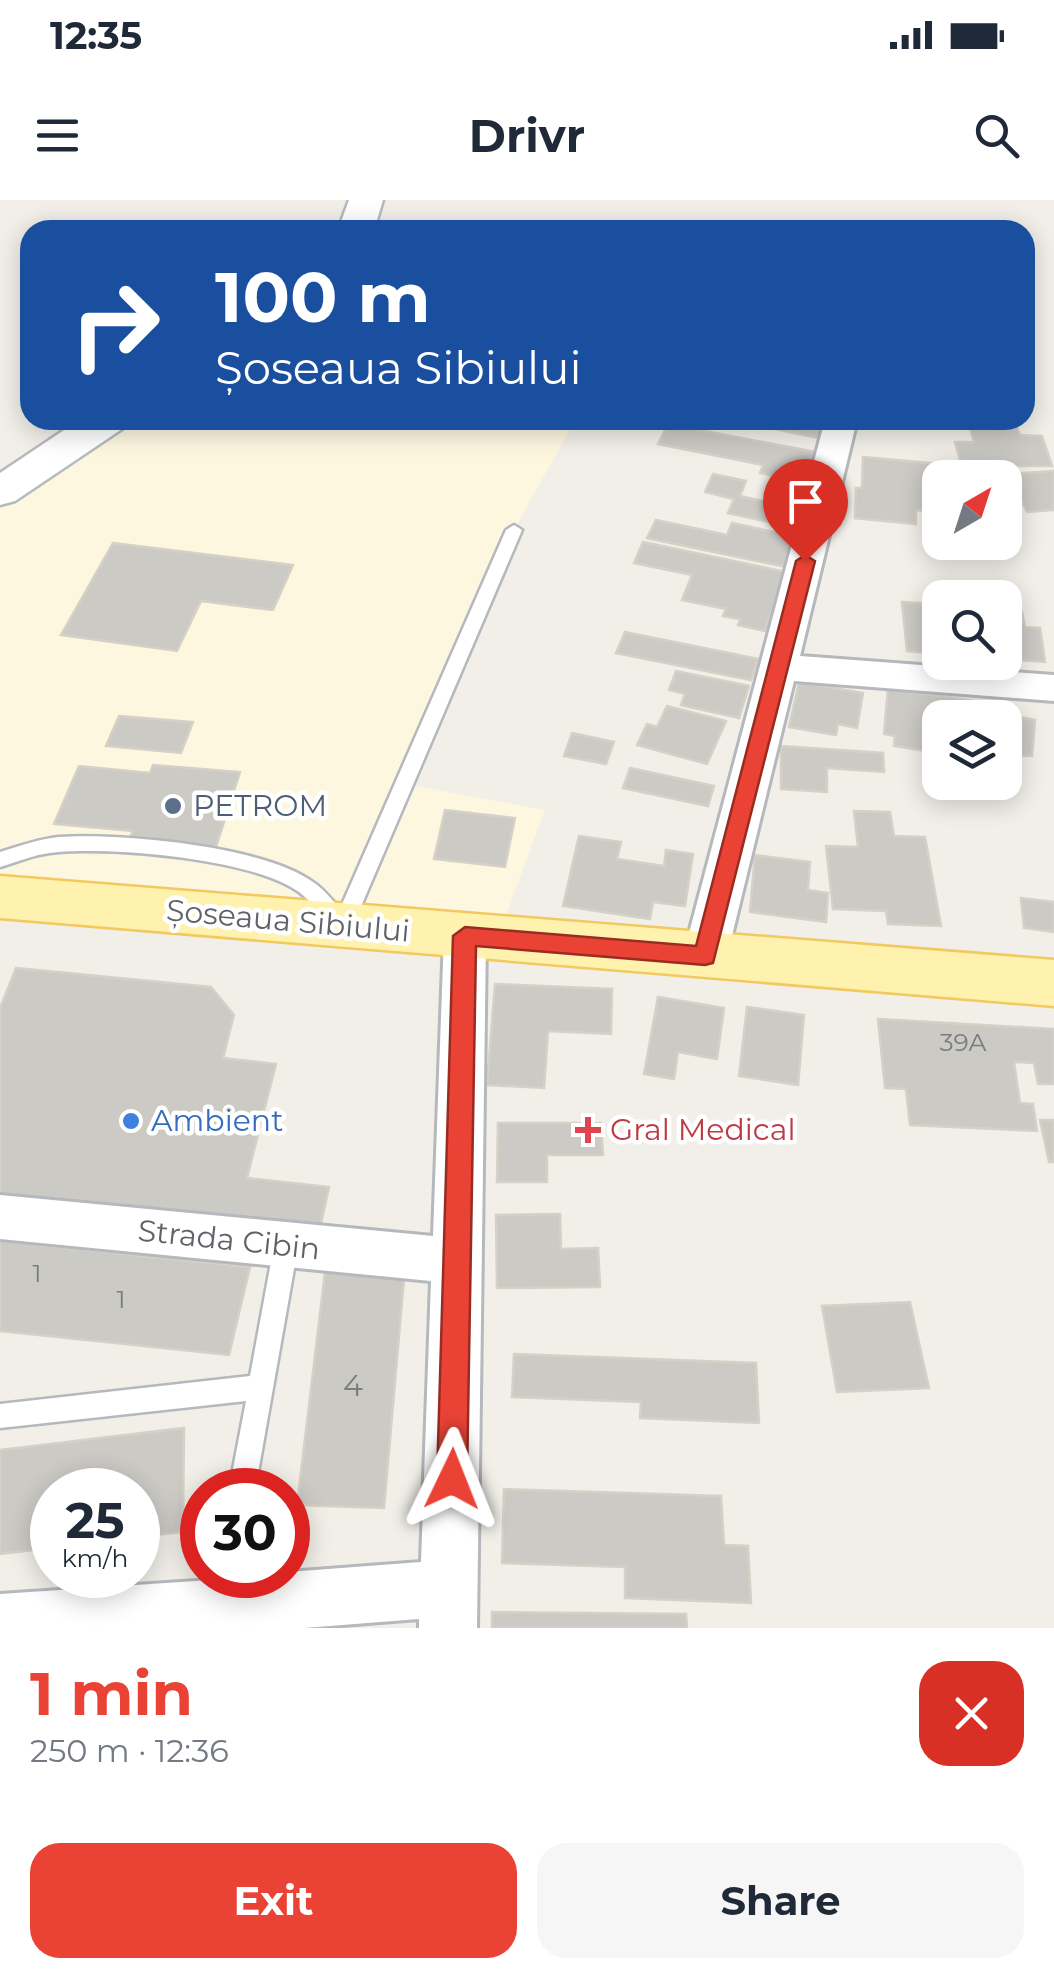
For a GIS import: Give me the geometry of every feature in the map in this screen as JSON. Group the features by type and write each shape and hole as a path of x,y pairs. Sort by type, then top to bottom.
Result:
{"main road":[{"path":"0,492 92,430"},
{"name":"Șoseaua Sibiului","path":"0,897 1054,983"}],"street":[{"path":"705,956 838,430"},
{"path":"778,667 1054,688"},
{"path":"0,1623 222,1603 448,1608 465,936"},
{"name":"Strada Cibin","path":"0,1217 459,1260"}],"lane":[{"path":"0,860 36,848 65,844 229,858 271,870 305,886 343,926 514,530"},
{"path":"246,1468 286,1246"},
{"path":"0,1416 260,1387"}],"shaded area":[{"path":"92,430 569,430 514,530 405,784 545,810 497,939 0,897 0,492"}],"building":[{"path":"665,430 700,430 821,453 810,483 760,473 763,465 658,444"},
{"path":"780,430 827,430 823,439"},
{"path":"971,430 1018,430 1020,435 1042,436 1052,466 1022,466 1022,460 960,460 955,442 974,442"},
{"path":"863,457 922,462 922,511 916,510 916,524 855,518 856,488 862,488"},
{"path":"1054,471 1054,510 1027,512 1022,501 1022,473"},
{"path":"713,474 746,481 740,496 803,510 796,528 728,513 734,499 705,492"},
{"path":"656,520 727,535 732,523 797,537 786,567 647,538"},
{"path":"643,542 786,572 765,631 738,625 740,619 723,616 726,609 682,600 692,575 634,563"},
{"path":"113,543 293,565 273,610 201,601 177,651 61,635"},
{"path":"902,602 922,603 922,652 907,651"},
{"path":"1022,612 1025,627 1040,628 1045,662 1022,660"},
{"path":"625,632 758,659 751,680 616,653"},
{"path":"676,671 749,686 739,718 681,705 685,694 669,690"},
{"path":"799,682 863,693 857,728 838,724 836,735 789,727"},
{"path":"888,689 968,700 922,700 922,750 894,746 895,736 884,734"},
{"path":"667,706 726,721 707,764 637,745 647,724 657,727"},
{"path":"119,716 193,722 181,753 106,746"},
{"path":"1022,718 1035,720 1032,756 1022,756"},
{"path":"572,733 614,742 606,764 564,756"},
{"path":"781,746 883,753 884,772 827,768 827,792 781,789"},
{"path":"153,765 240,772 216,847 129,839 133,831 54,824 79,766 150,773"},
{"path":"630,768 714,786 708,806 623,788"},
{"path":"445,810 515,818 505,867 434,859"},
{"path":"854,811 890,812 894,836 925,837 941,926 888,924 886,911 833,909 826,846 858,847"},
{"path":"579,836 621,842 617,859 664,866 666,850 693,854 685,906 653,902 650,919 563,906"},
{"path":"755,855 810,862 808,890 828,893 826,922 750,912"},
{"path":"1021,898 1054,902 1054,932 1024,928"},
{"name":"Ambient","path":"16,968 211,987 234,1015 223,1058 276,1064 247,1178 329,1187 319,1233 0,1198 0,1008"},
{"path":"495,984 612,989 611,1034 548,1031 544,1088 487,1085"},
{"path":"658,997 724,1008 717,1059 678,1052 674,1079 644,1074"},
{"path":"747,1007 804,1015 798,1085 739,1076"},
{"path":"878,1019 1054,1029 1054,1084 1038,1084 1034,1063 1014,1062 1020,1103 1033,1104 1037,1131 910,1125 906,1089 885,1088"},
{"path":"1040,1120 1054,1120 1054,1162 1049,1162"},
{"path":"498,1123 601,1123 603,1155 547,1155 547,1182 497,1182"},
{"path":"560,1214 561,1249 598,1248 600,1287 497,1288 496,1215"},
{"path":"0,1241 250,1267 229,1355 0,1331"},
{"path":"326,1264 405,1267 384,1508 310,1505 310,1468 301,1468"},
{"path":"910,1302 929,1388 837,1392 822,1306"},
{"path":"514,1354 756,1363 759,1423 640,1418 641,1402 512,1397"},
{"path":"184,1428 180,1532 160,1535 160,1468 30,1468 30,1551 0,1554 0,1450"},
{"path":"504,1489 721,1496 724,1545 748,1546 751,1603 625,1598 625,1567 502,1563"},
{"path":"492,1612 686,1614 687,1628 492,1628"}],"place":[{"name":"PETROM","path":"173,806"},
{"name":"Ambient","path":"131,1121"},
{"name":"Gral Medical","path":"588,1130"}],"route":[{"path":"452,1479 465,936 705,956 805,561"}]}
